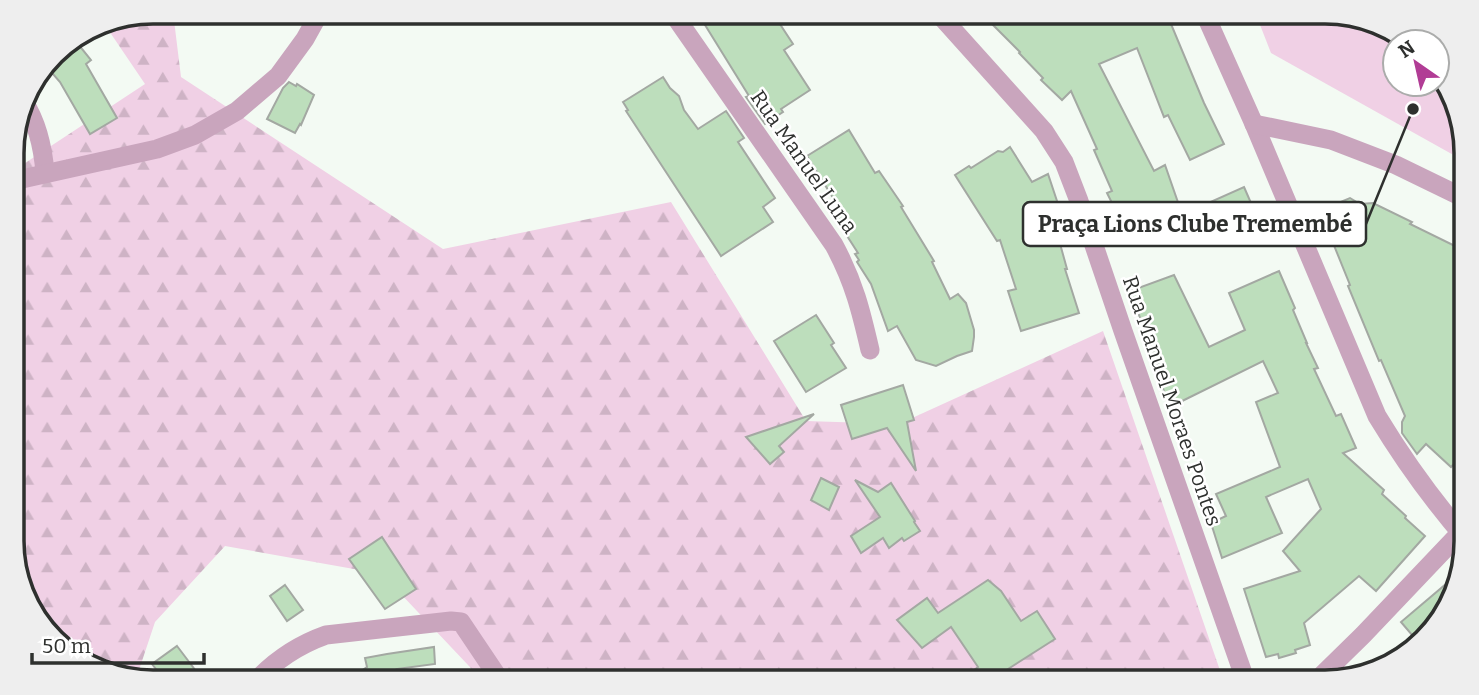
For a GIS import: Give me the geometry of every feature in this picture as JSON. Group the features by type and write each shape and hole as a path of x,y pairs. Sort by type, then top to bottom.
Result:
{"street":[{"path":"25,178 157,149 195,135 237,111 278,76 313,24"},
{"name":"Rua Manuel Luna","path":"680,24 834,245 856,293 870,350"},
{"name":"Rua Manuel Moraes Pontes","path":"948,24 1044,131 1064,162 1242,670"},
{"path":"1209,24 1377,416 1454,525"},
{"path":"30,115 43,151 45,173"},
{"path":"1254,124 1331,140 1396,165 1454,193"},
{"path":"1327,670 1454,546"},
{"path":"270,670 288,653 326,635 451,621 461,622 493,670"}],"green space":[{"path":"174,24 181,77 443,249 671,202 806,421 899,424 1103,331 1220,670 473,670 382,574 225,546 155,622 139,669 104,661 89,653 62,633 51,620 34,591 26,558 25,163 145,84 110,32 137,26"},
{"path":"1260,24 1325,24 1351,27 1381,37 1381,98 1442,98 1450,120 1454,155 1271,53"}],"building":[{"path":"704,24 780,24 793,44 784,50 810,90 781,109 783,112 765,124 746,97 749,96"},
{"path":"992,24 1171,24 1224,144 1190,160 1168,115 1164,117 1137,48 1099,64 1154,171 1165,165 1182,214 1128,235 1107,193 1112,191 1071,91 1062,100 1041,80 1043,78"},
{"path":"81,47 91,60 86,64 117,118 90,134 53,73"},
{"path":"663,77 679,96 684,110 698,129 726,111 744,138 738,142 775,198 763,207 773,222 721,256 626,111 628,110 623,102"},
{"path":"289,82 314,95 295,133 267,119"},
{"path":"849,130 875,173 879,171 903,206 901,207 934,261 932,262 950,299 958,294 966,303 974,330 972,351 936,366 916,360 897,326 888,331 871,284 857,262 859,260 855,254 858,253 831,211 838,206 807,156"},
{"path":"1010,147 1032,182 1048,174 1063,219 1054,222 1079,313 1021,331 1008,291 1016,289 1000,240 997,241 955,175"},
{"path":"1244,187 1261,226 1223,242 1206,204"},
{"path":"1350,198 1360,204 1373,203 1454,246 1454,464 1451,467 1426,444 1417,454 1402,433 1405,416 1381,360 1379,361 1329,233 1332,232 1329,227 1332,226 1326,211 1334,208 1333,205"},
{"path":"1279,271 1318,368 1314,369 1336,416 1341,414 1356,448 1343,453 1384,490 1382,494 1425,536 1376,591 1359,576 1304,623 1310,645 1279,658 1278,654 1266,657 1244,589 1300,571 1283,551 1321,509 1308,479 1266,497 1282,533 1222,558 1211,523 1226,516 1216,494 1280,467 1256,402 1278,393 1263,361 1170,407 1161,383 1163,382 1158,363 1130,291 1174,275 1209,347 1245,330 1229,293"},
{"path":"816,315 846,368 806,392 774,341"},
{"path":"903,385 914,420 907,422 916,471 887,428 852,439 841,405"},
{"path":"814,414 779,446 784,452 770,464 746,437"},
{"path":"821,478 839,487 829,510 811,500"},
{"path":"855,480 878,492 891,483 920,531 904,541 902,538 889,548 883,538 861,553 851,536 880,517"},
{"path":"382,537 416,589 385,609 349,559"},
{"path":"988,580 1001,591 1021,621 1037,611 1055,639 1006,670 974,670 978,667 951,627 922,648 897,620 927,598 938,613"},
{"path":"285,585 303,610 287,621 270,596"},
{"path":"1447,585 1428,620 1413,636 1401,622"},
{"path":"177,646 195,670 157,670 152,664"},
{"path":"434,647 435,664 398,670 362,670 367,667 365,658"}],"place":[{"name":"Praça Lions Clube Tremembé","path":"1413,109"}]}
